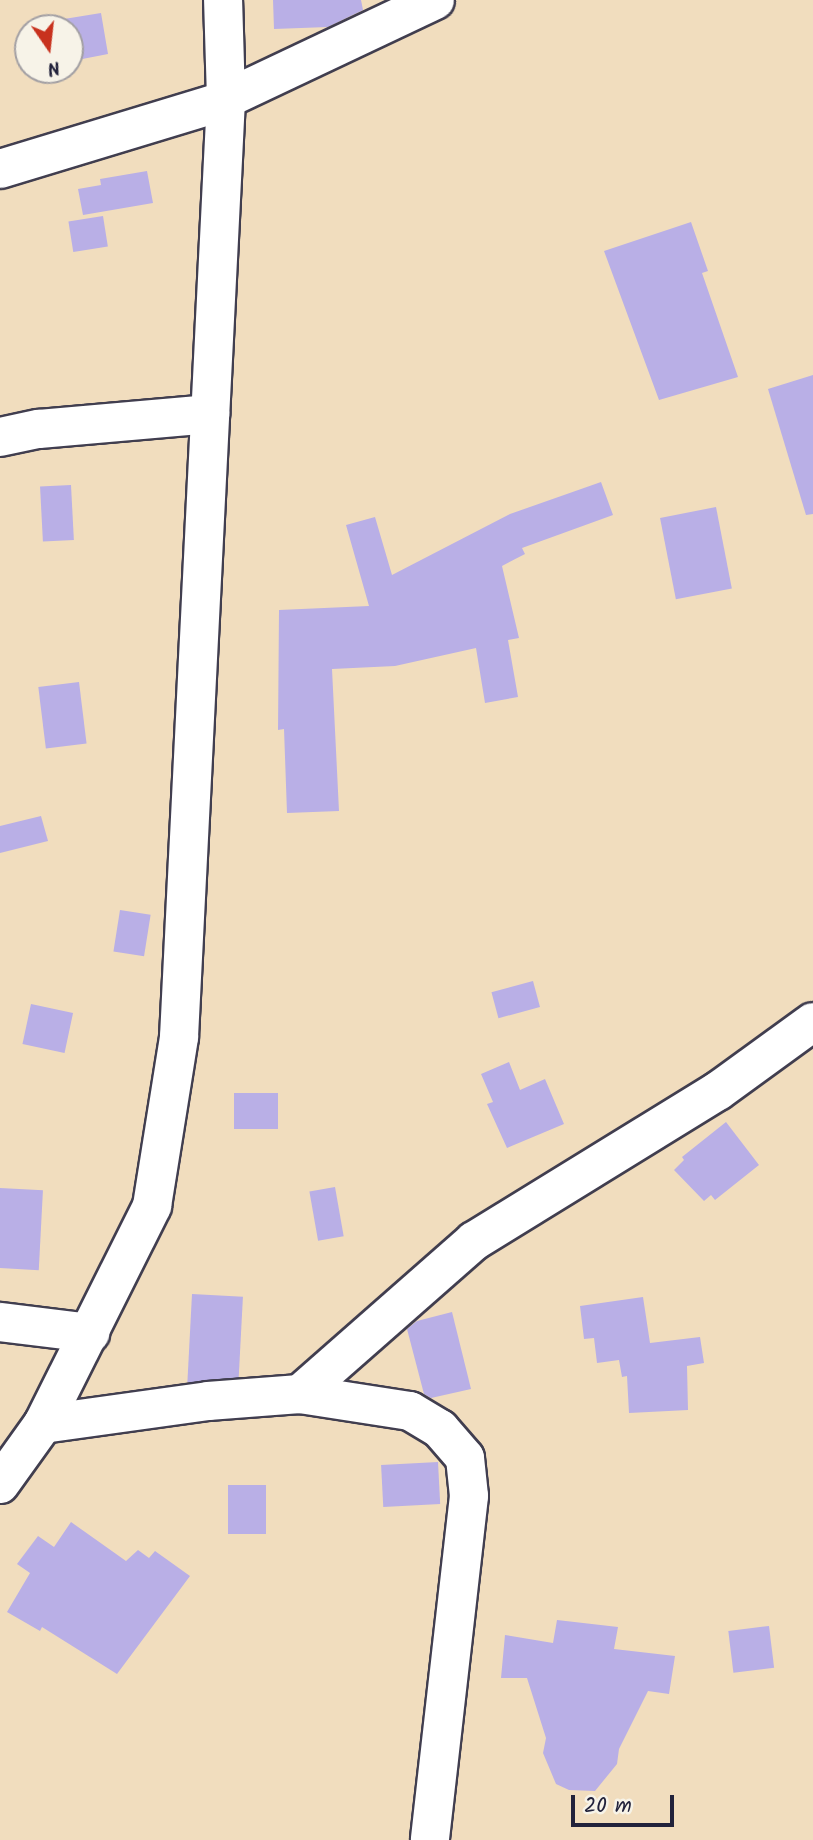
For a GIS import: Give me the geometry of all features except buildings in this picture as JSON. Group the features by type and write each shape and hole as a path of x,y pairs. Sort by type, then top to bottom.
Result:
{"street":[{"path":"0,1484 43,1424 152,1206 179,1037 225,100 223,0"},
{"path":"0,169 225,100 435,0"},
{"path":"0,437 39,429 210,414"},
{"path":"300,1394 474,1241 718,1091 813,1022"},
{"path":"0,1322 90,1333"},
{"path":"43,1424 208,1401 300,1394 410,1411 439,1429 465,1458 469,1496 430,1840"}]}
